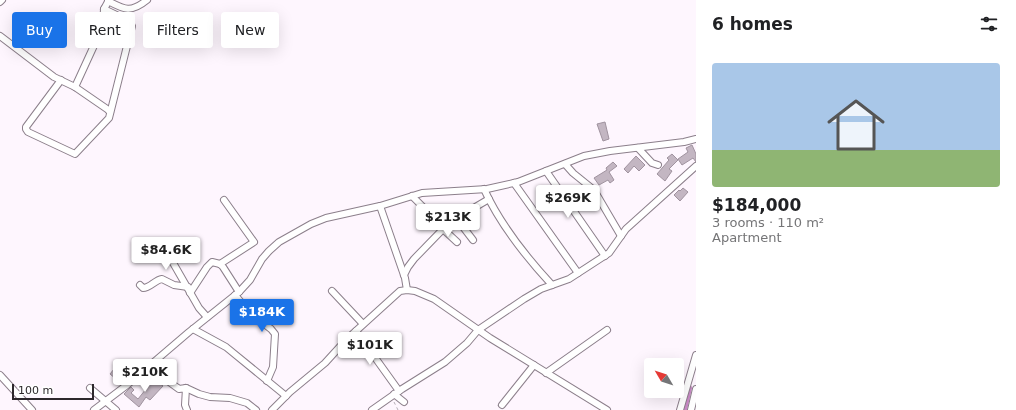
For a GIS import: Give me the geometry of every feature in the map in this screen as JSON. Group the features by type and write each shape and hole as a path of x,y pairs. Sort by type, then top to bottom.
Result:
{"street":[{"path":"75,87 103,26 104,9 108,1 123,9 130,9 147,0"},
{"path":"61,80 26,127 27,131 75,154 109,118 132,26 127,20 104,9"},
{"path":"0,36 54,77 75,87 107,108 110,112"},
{"path":"94,410 237,293 250,280 265,255 280,242 311,224 326,218 380,206 422,193 484,189 514,183 584,156 696,139"},
{"path":"638,148 652,163 658,165"},
{"path":"565,164 573,173 594,190 621,236"},
{"path":"372,410 445,362 467,343 478,330 541,289 569,279 605,256 614,248 626,229 696,166"},
{"path":"546,171 605,256"},
{"path":"514,183 578,273"},
{"path":"484,189 489,200 526,256 552,286"},
{"path":"412,196 426,210"},
{"path":"220,264 254,242 224,200"},
{"path":"404,275 414,259 443,229 455,219 489,200"},
{"path":"380,206 404,275 407,290"},
{"path":"455,219 473,240"},
{"path":"443,229 457,242"},
{"path":"172,262 207,318"},
{"path":"189,290 208,264 212,262 220,264 250,313 271,329 275,334 273,367 268,381"},
{"path":"140,285 143,288 146,288 155,281 162,279 189,290"},
{"path":"272,410 325,363 363,324 400,291 407,290 418,292 434,299 478,330 607,410"},
{"path":"332,291 363,324"},
{"path":"193,328 226,347 286,396"},
{"path":"546,373 607,330"},
{"path":"356,331 395,394 404,402"},
{"path":"680,410 696,355"},
{"path":"502,405 534,365"},
{"path":"146,369 179,389 186,388 204,395 224,396 247,403 256,410"},
{"path":"1,377 32,410"},
{"path":"90,388 116,410"},
{"path":"186,388 185,405 187,410"},
{"path":"691,410 696,389"}],"path":[{"path":"395,394 398,410"}],"building":[{"path":"605,122 609,139 603,141 597,124"},
{"path":"692,145 696,154 696,162 693,158 682,165 678,159 688,152 686,148"},
{"path":"672,154 678,160 669,169 672,171 665,181 657,174 669,160 667,158"},
{"path":"636,156 645,165 639,171 634,166 628,173 624,169"},
{"path":"613,162 617,166 609,172 614,180 610,183 608,180 599,185 594,178 607,170 606,168"},
{"path":"683,188 688,192 680,201 674,195"},
{"path":"123,363 131,369 120,379 116,379 110,374 118,364 120,366"},
{"path":"154,379 163,386 150,400 146,397 139,407 124,394 131,387 134,390 131,393 138,399"}],"waterway":[{"path":"684,410 689,388"}]}
